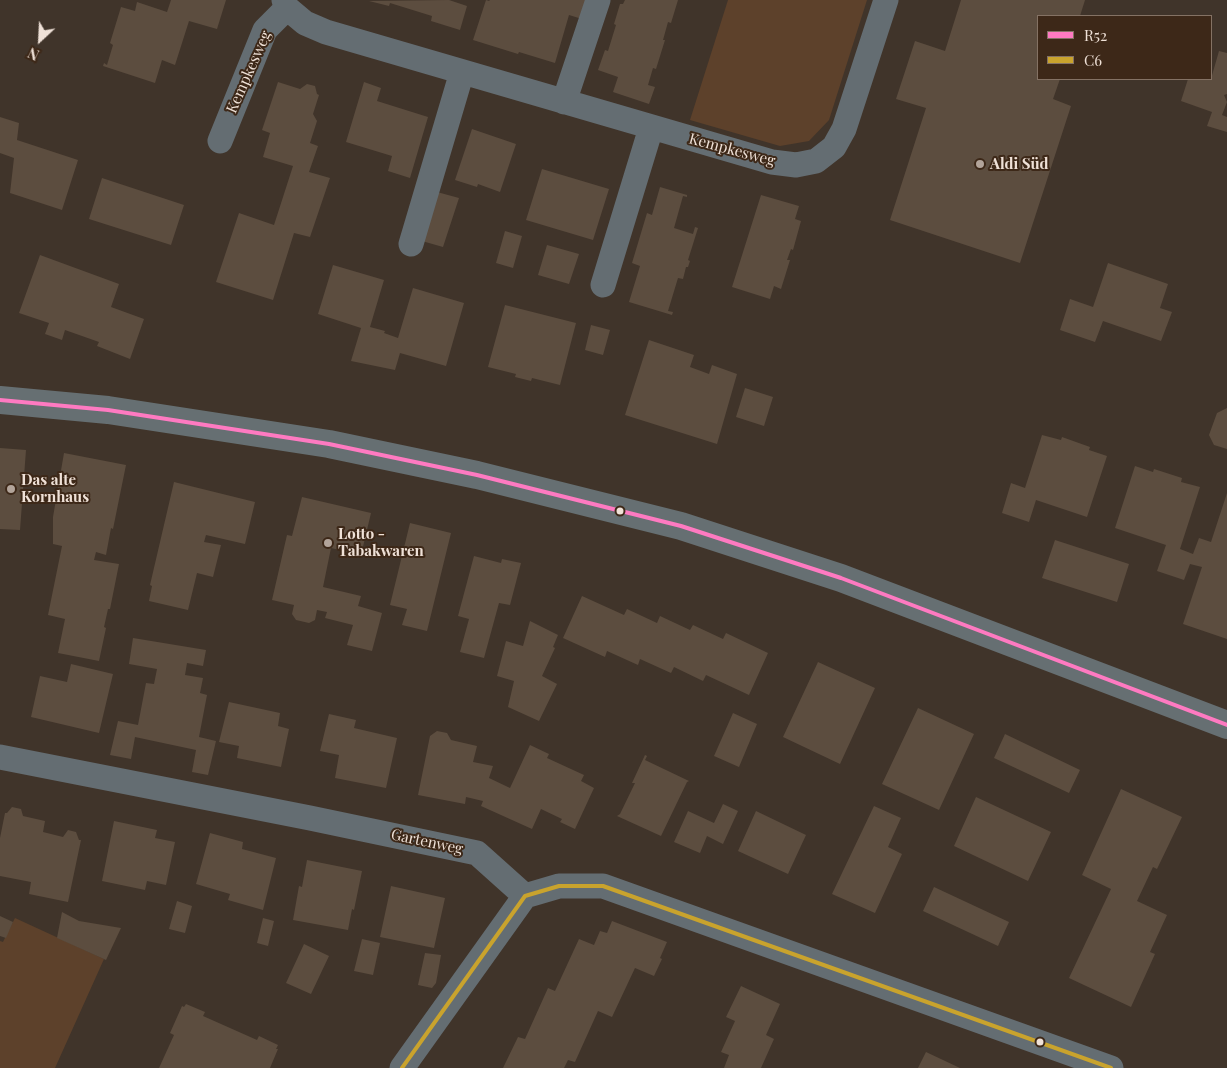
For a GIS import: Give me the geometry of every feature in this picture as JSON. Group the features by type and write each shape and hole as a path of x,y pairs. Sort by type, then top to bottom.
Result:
{"main road":[{"path":"0,400 108,410 329,444 477,476 681,526 841,578 1227,725"}],"street":[{"path":"564,102 598,0"},
{"name":"Kempkesweg","path":"220,141 265,30 286,4 305,23 326,32 772,162 796,165 816,161 834,148 844,129 886,0"},
{"path":"410,244 462,72"},
{"path":"603,285 651,128"},
{"name":"Gartenweg","path":"0,757 477,853 525,896"},
{"path":"402,1068 525,896 559,886 603,886 1111,1068"}],"shaded area":[{"path":"728,0 867,0 829,120 809,141 780,146 690,120"},
{"path":"15,918 104,959 55,1068 0,1068 0,941 3,942"}],"building":[{"path":"171,0 226,0 217,29 189,21 175,65 162,60 155,83 103,66 104,63 107,65 113,45 110,43 121,7 135,11 137,2 167,12"},
{"path":"449,0 467,6 460,30 431,21 432,16 390,3 389,6 369,1"},
{"path":"486,0 588,0 582,19 569,15 555,63 473,40"},
{"path":"625,0 678,0 671,23 668,22 663,40 665,40 656,69 653,68 648,85 655,87 649,104 613,92 618,77 598,70 605,50 608,51 620,4 623,4"},
{"name":"Aldi Süd","path":"961,0 1085,0 1080,15 1037,15 1037,80 1060,80 1053,99 1071,106 1020,263 890,220 926,108 896,99 915,41 945,51"},
{"path":"1219,51 1227,53 1227,94 1224,95 1227,102 1222,115 1227,117 1227,132 1207,126 1212,112 1181,101 1188,80 1212,80"},
{"path":"278,82 300,89 307,84 315,86 319,95 313,114 317,121 310,143 318,146 309,172 330,178 310,237 294,233 273,300 216,282 239,213 274,225 293,166 263,157 270,133 262,130"},
{"path":"364,82 381,88 377,101 428,117 410,178 388,171 392,156 346,142"},
{"path":"0,117 19,123 17,140 78,160 62,210 10,193 14,158 0,153"},
{"path":"472,129 516,144 500,192 478,184 477,187 455,180"},
{"path":"542,169 609,189 593,240 526,220"},
{"path":"102,178 184,205 171,245 89,219"},
{"path":"660,187 687,195 687,197 683,196 674,228 693,234 695,227 698,228 688,260 690,261 688,267 686,267 683,279 678,278 668,311 673,312 672,315 629,302 640,266 632,263 647,213 652,215"},
{"path":"437,192 459,198 443,247 422,241"},
{"path":"761,195 799,206 795,219 801,221 793,250 791,249 787,260 790,260 781,289 774,286 770,299 732,287"},
{"path":"505,231 522,236 513,268 496,263"},
{"path":"547,245 579,254 569,284 538,275"},
{"path":"40,255 119,284 111,307 144,319 130,359 97,346 99,342 65,330 62,340 45,334 49,323 19,313"},
{"path":"1108,263 1168,284 1160,308 1172,312 1161,341 1103,321 1095,342 1060,330 1070,299 1093,307"},
{"path":"333,265 384,280 370,327 385,331 384,333 398,338 413,288 464,303 446,366 400,353 395,370 351,361 361,328 318,314"},
{"path":"505,305 576,323 560,385 532,378 531,381 515,377 516,374 488,367"},
{"path":"591,325 610,330 603,355 585,350"},
{"path":"649,340 694,355 690,367 709,374 712,365 737,374 717,444 625,415"},
{"path":"745,388 773,397 764,426 736,417"},
{"path":"1227,408 1227,449 1214,445 1209,435 1217,413"},
{"path":"1042,435 1061,440 1062,437 1090,447 1089,450 1107,456 1087,517 1036,500 1029,522 1002,513 1011,483 1025,488"},
{"name":"Das alte Kornhaus","path":"0,448 26,450 20,530 0,529"},
{"path":"64,453 126,465 106,555 96,552 94,560 119,564 110,609 108,609 104,627 106,628 99,661 58,653 65,619 48,615 62,546 53,544 53,517"},
{"path":"1135,466 1153,472 1154,469 1182,478 1181,482 1200,487 1180,549 1193,554 1199,538 1211,542 1227,493 1227,639 1183,624 1202,567 1190,564 1184,580 1157,571 1166,545 1115,528"},
{"path":"174,482 255,502 245,544 206,535 204,542 221,545 213,577 197,573 188,610 149,601 152,586 150,585"},
{"path":"302,497 371,513 361,555 331,548 323,587 361,596 358,606 382,613 372,651 347,645 353,625 325,618 327,612 317,610 315,620 309,623 296,620 292,614 294,605 272,600 287,535 292,536"},
{"path":"410,523 451,533 427,631 402,625 407,609 390,605"},
{"path":"1055,540 1129,564 1117,602 1042,578"},
{"path":"474,556 501,563 502,559 521,563 510,605 499,603 484,658 460,652 469,619 458,616"},
{"path":"582,596 624,615 627,609 657,623 660,616 690,630 693,625 723,639 726,633 768,653 749,695 706,675 703,681 674,667 671,673 640,659 638,665 607,651 605,657 563,638"},
{"path":"530,621 558,635 553,647 555,648 542,676 557,684 539,721 508,707 514,681 497,676 506,641 523,646"},
{"path":"133,638 206,650 203,666 187,663 185,675 203,678 200,693 207,695 199,737 216,741 208,775 192,772 196,750 135,737 131,759 110,755 118,721 138,725 146,683 154,684 157,669 129,664"},
{"path":"818,662 875,688 840,764 783,737"},
{"path":"71,664 113,674 99,733 31,717 40,676 67,682"},
{"path":"229,702 280,713 278,726 289,729 281,767 237,758 239,746 219,742"},
{"path":"918,708 974,734 939,810 882,784"},
{"path":"733,713 757,724 739,767 714,756"},
{"path":"329,714 356,720 354,728 397,738 386,788 335,778 339,755 320,751"},
{"path":"437,731 447,733 451,740 477,746 473,762 493,766 489,778 510,788 530,745 549,754 547,758 584,775 581,781 594,788 575,829 560,822 562,819 541,809 532,829 481,806 483,801 466,797 465,804 418,795 430,736"},
{"path":"1005,734 1080,770 1069,793 994,758"},
{"path":"645,755 647,756 645,760 689,781 661,836 617,816 620,814 635,783 632,783"},
{"path":"1121,789 1182,817 1157,869 1153,867 1137,901 1167,915 1150,952 1155,954 1131,1007 1069,978 1111,889 1082,875"},
{"path":"976,797 1051,832 1028,881 954,846"},
{"path":"723,804 738,811 723,844 707,836 700,853 674,842 688,811 714,823"},
{"path":"874,806 901,818 888,847 902,854 875,913 832,894"},
{"path":"12,807 21,809 23,816 45,821 43,832 63,837 68,830 76,832 79,840 81,840 68,902 29,894 31,882 0,876 0,838 5,813"},
{"path":"756,811 806,835 788,874 738,851"},
{"path":"114,821 157,830 155,838 175,842 166,885 147,881 145,890 102,881"},
{"path":"210,833 243,842 242,849 276,858 263,910 228,900 230,894 196,884"},
{"path":"307,860 362,871 348,930 293,920 299,886 302,887"},
{"path":"391,886 445,898 434,948 380,937"},
{"path":"934,887 1009,922 998,946 923,911"},
{"path":"177,901 192,906 185,933 169,929"},
{"path":"62,912 79,921 121,928 106,960 57,938"},
{"path":"0,916 13,922 6,938 0,936"},
{"path":"263,918 274,921 268,946 257,943"},
{"path":"612,921 667,942 654,976 635,968 612,1017 598,1011 575,1062 568,1060 564,1068 503,1068 518,1037 525,1039 548,988 555,991 579,939 594,945 600,931 607,933"},
{"path":"362,939 380,943 373,975 354,971"},
{"path":"304,944 329,956 311,994 286,983"},
{"path":"425,953 441,955 436,983 432,988 418,985"},
{"path":"741,986 780,1004 766,1035 774,1039 761,1068 724,1068 729,1055 721,1052 735,1021 726,1017"},
{"path":"186,1004 205,1012 203,1016 257,1040 259,1036 278,1045 270,1068 159,1068 174,1035 170,1033 182,1006 184,1007"},
{"path":"926,1052 960,1068 918,1068"}],"transit line":[{"name":"R52","path":"0,400 108,410 329,444 477,475 681,526 841,578 1227,725"},
{"name":"C6","path":"525,896 559,886 603,886 1111,1068"},
{"name":"C6","path":"402,1068 525,896"}],"place":[{"name":"Aldi Süd","path":"980,164"},
{"name":"Das alte Kornhaus","path":"11,489"},
{"name":"Lotto - Tabakwaren","path":"328,543"}]}
